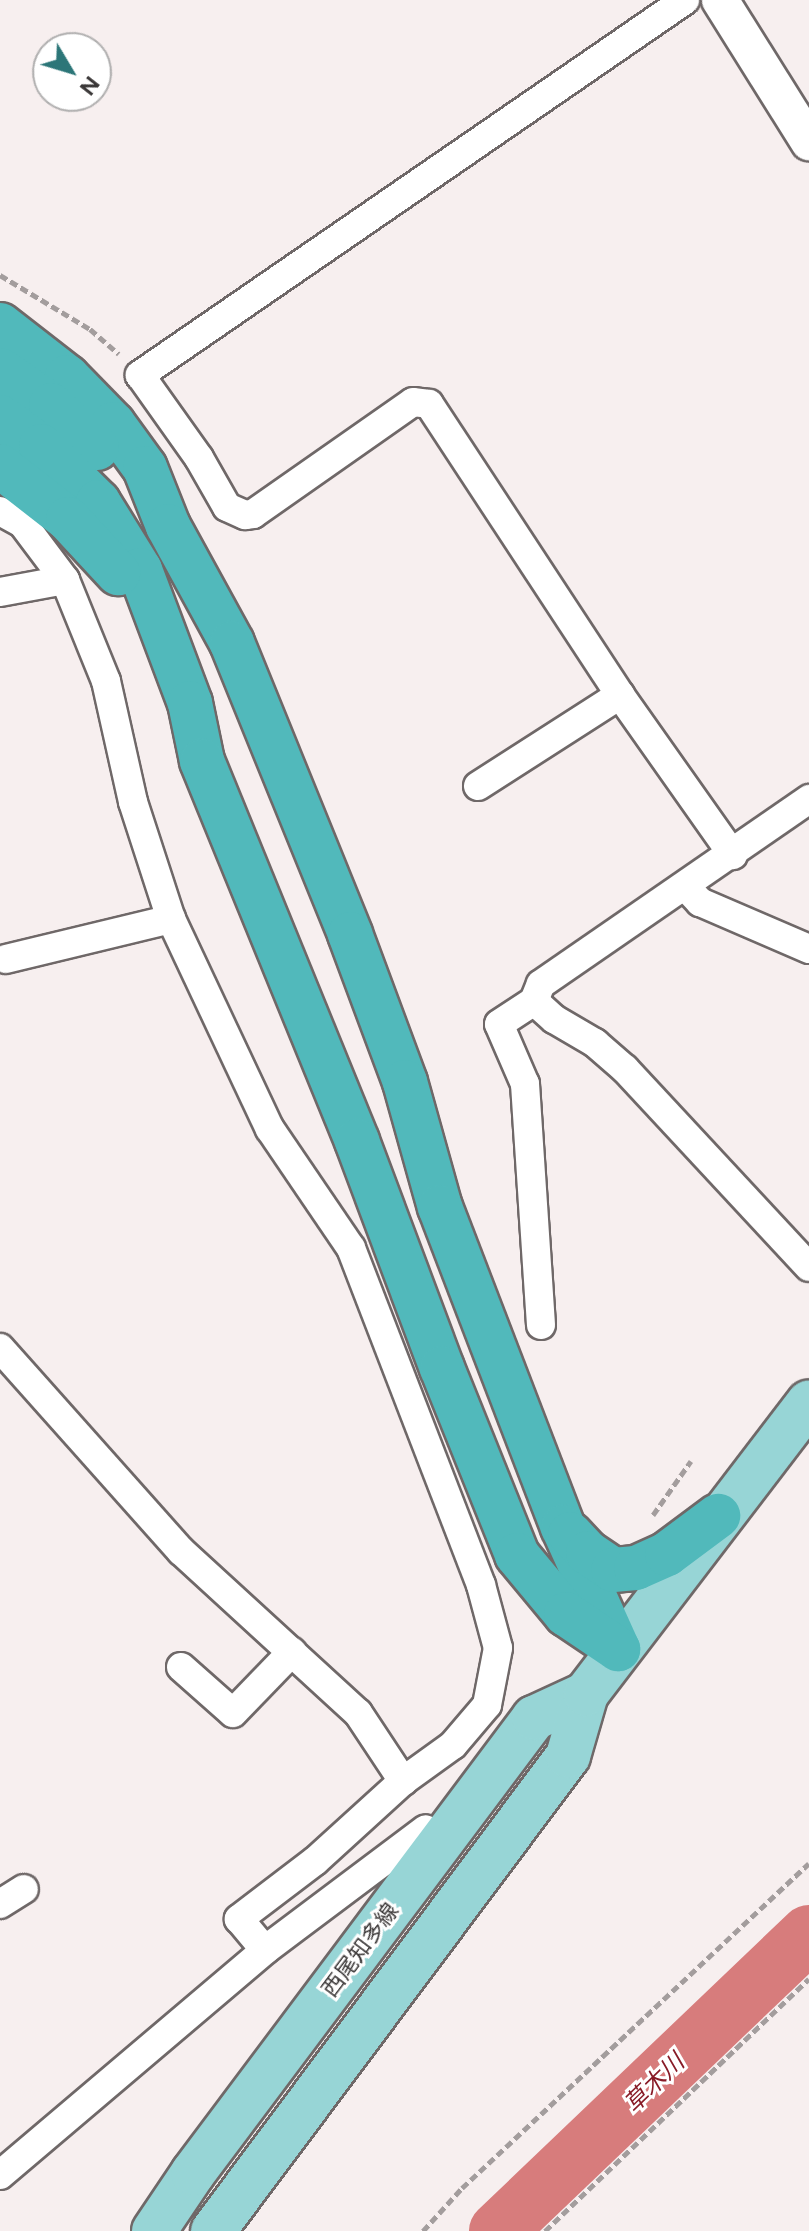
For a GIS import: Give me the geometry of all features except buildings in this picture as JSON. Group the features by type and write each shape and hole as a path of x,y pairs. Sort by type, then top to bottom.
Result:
{"highway":[{"path":"0,325 67,377 113,424 145,468 168,526 232,643 350,934 405,1082 440,1207 563,1527 618,1649"},
{"path":"0,370 51,405 84,433 168,526"},
{"path":"0,417 41,446 98,502 140,570 190,703 202,761 357,1141 442,1368 517,1555 566,1614 618,1649"},
{"path":"0,466 38,493 96,545 164,631"},
{"path":"563,1527 588,1553 613,1570 636,1568 667,1554 718,1516"}],"main road":[{"name":"西尾知多線","path":"213,2231 568,1756 586,1694 718,1516 809,1402"},
{"name":"西尾知多線","path":"154,2231 193,2173 534,1718 586,1694"}],"street":[{"path":"685,0 140,375 199,458 227,507 245,515 253,514 413,402 426,402 620,695 733,855"},
{"path":"720,0 809,142"},
{"path":"0,511 23,524 65,580 106,681 133,802 171,919 270,1129 351,1248 481,1585 498,1648 487,1705 453,1745 403,1781 315,1861 239,1919 265,1950"},
{"path":"0,592 65,580"},
{"path":"478,786 620,695"},
{"path":"541,1325 525,1084 499,1024 534,1001 541,984 733,855 809,799"},
{"path":"686,887 700,902 809,949"},
{"path":"2,951 171,919"},
{"path":"534,1001 554,1019 595,1043 625,1069 809,1267"},
{"path":"0,1348 181,1551 358,1713 403,1781"},
{"path":"181,1667 233,1713 292,1652"},
{"path":"0,2175 265,1950 426,1829"},
{"path":"0,1904 24,1889"}],"path":[{"path":"0,275 90,329 140,375"},
{"path":"649,1520 691,1461"},
{"path":"423,2231 462,2188 809,1863"},
{"path":"545,2231 809,1979"}],"waterway":[{"name":"草木川","path":"498,2231 809,1934"}]}
